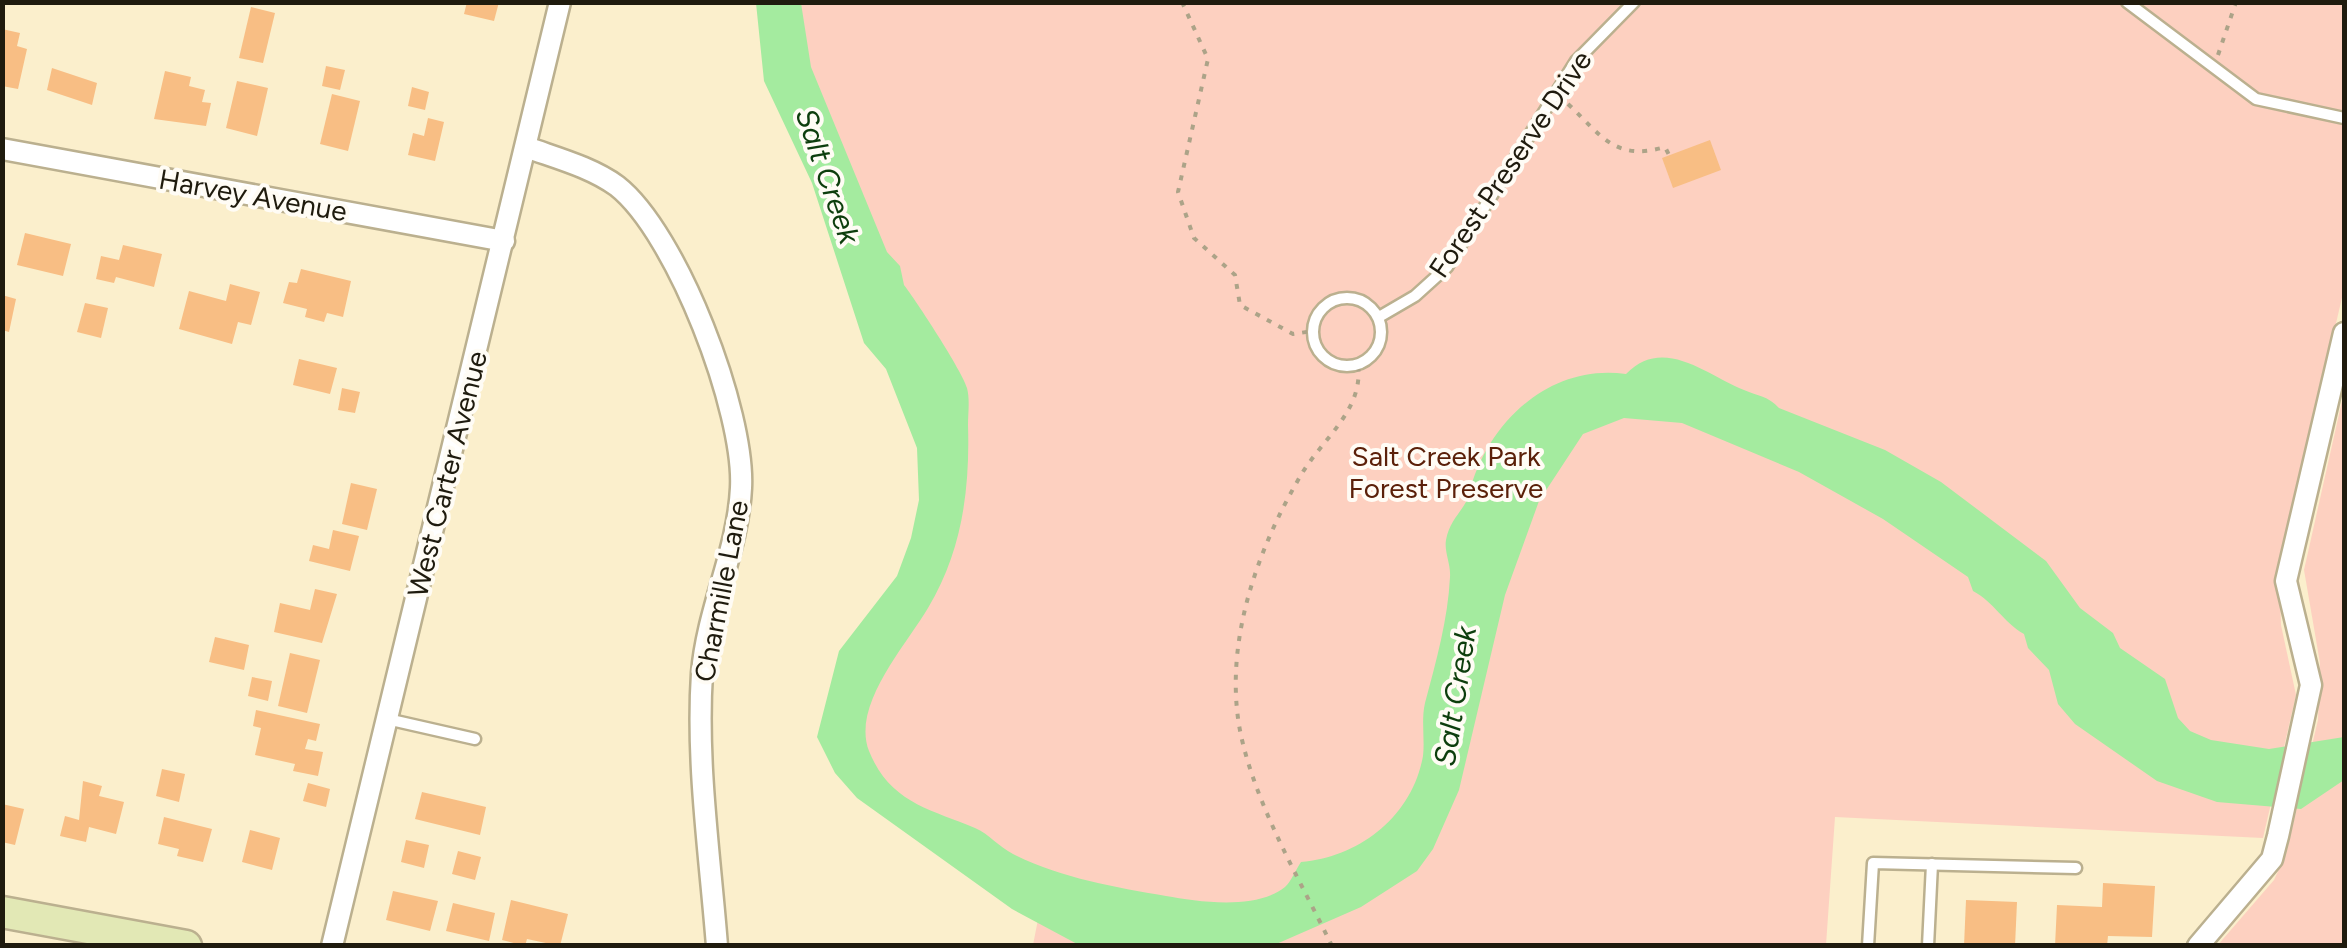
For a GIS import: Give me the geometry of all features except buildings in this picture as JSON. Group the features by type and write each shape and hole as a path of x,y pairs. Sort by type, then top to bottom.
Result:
{"street":[{"name":"West Carter Avenue","path":"332,946 560,2"},
{"name":"Charmille Lane","path":"526,147 597,174 633,203 651,226 690,302 733,408 739,439 741,492 707,635 701,705 717,946"},
{"name":"Harvey Avenue","path":"2,149 504,240"},
{"path":"2198,946 2272,859 2278,836 2310,685 2286,581 2344,334"},
{"path":"2,912 186,946"}],"lane":[{"name":"Forest Preserve Drive","path":"1379,318 1414,296 1446,267 1555,92 1588,48 1634,2"},
{"path":"2127,2 2212,70 2256,99 2344,118"},
{"path":"1340,300 1369,306 1379,318 1376,350 1358,364 1323,356 1312,331 1318,309 1340,300"},
{"path":"386,718 475,739"},
{"path":"1868,946 1873,864 2076,868"},
{"path":"1928,946 1932,864"}],"path":[{"path":"1182,2 1208,59 1178,192 1184,217 1194,238 1235,275 1240,305 1293,334 1312,331"},
{"path":"2212,70 2236,2"},
{"path":"1555,92 1614,146 1636,154 1665,148 1668,155"},
{"path":"1332,946 1243,746 1236,692 1244,616 1269,536 1304,470 1356,398 1358,364"},
{"path":"2344,612 2344,824"}],"green space":[{"name":"Salt Creek Park Forest Preserve","path":"784,3 2344,3 2344,289 2279,568 2281,625 2296,695 2263,838 1835,817 1826,945 1033,945 1043,894 875,796 849,712 946,500"},
{"path":"2344,392 2344,945 2217,946 2274,880 2286,854 2318,720 2320,663 2304,570"}],"water":[{"name":"Salt Creek","path":"756,3 801,3 811,67 887,252 900,266 904,285 948,352 968,392 967,473 956,542 940,586 874,695 866,733 869,751 888,782 900,793 980,831 1013,854 1107,885 1195,900 1244,902 1285,887 1301,862 1343,852 1380,830 1395,815 1417,778 1423,756 1424,709 1449,593 1446,540 1490,444 1506,422 1547,389 1571,378 1598,373 1626,374 1655,358 1670,358 1700,368 1779,408 1885,450 1941,482 2046,561 2080,608 2113,633 2120,648 2165,679 2178,718 2190,731 2211,740 2269,749 2344,737 2344,780 2301,809 2217,802 2157,781 2075,724 2058,704 2049,670 2028,648 2024,634 1973,591 1968,577 1883,519 1799,472 1682,423 1624,418 1583,434 1539,501 1505,595 1459,790 1433,849 1417,871 1361,907 1274,945 1079,945 1012,909 857,798 835,773 817,737 839,651 897,576 911,538 919,500 917,448 886,369 864,343 812,183 764,81"}]}
